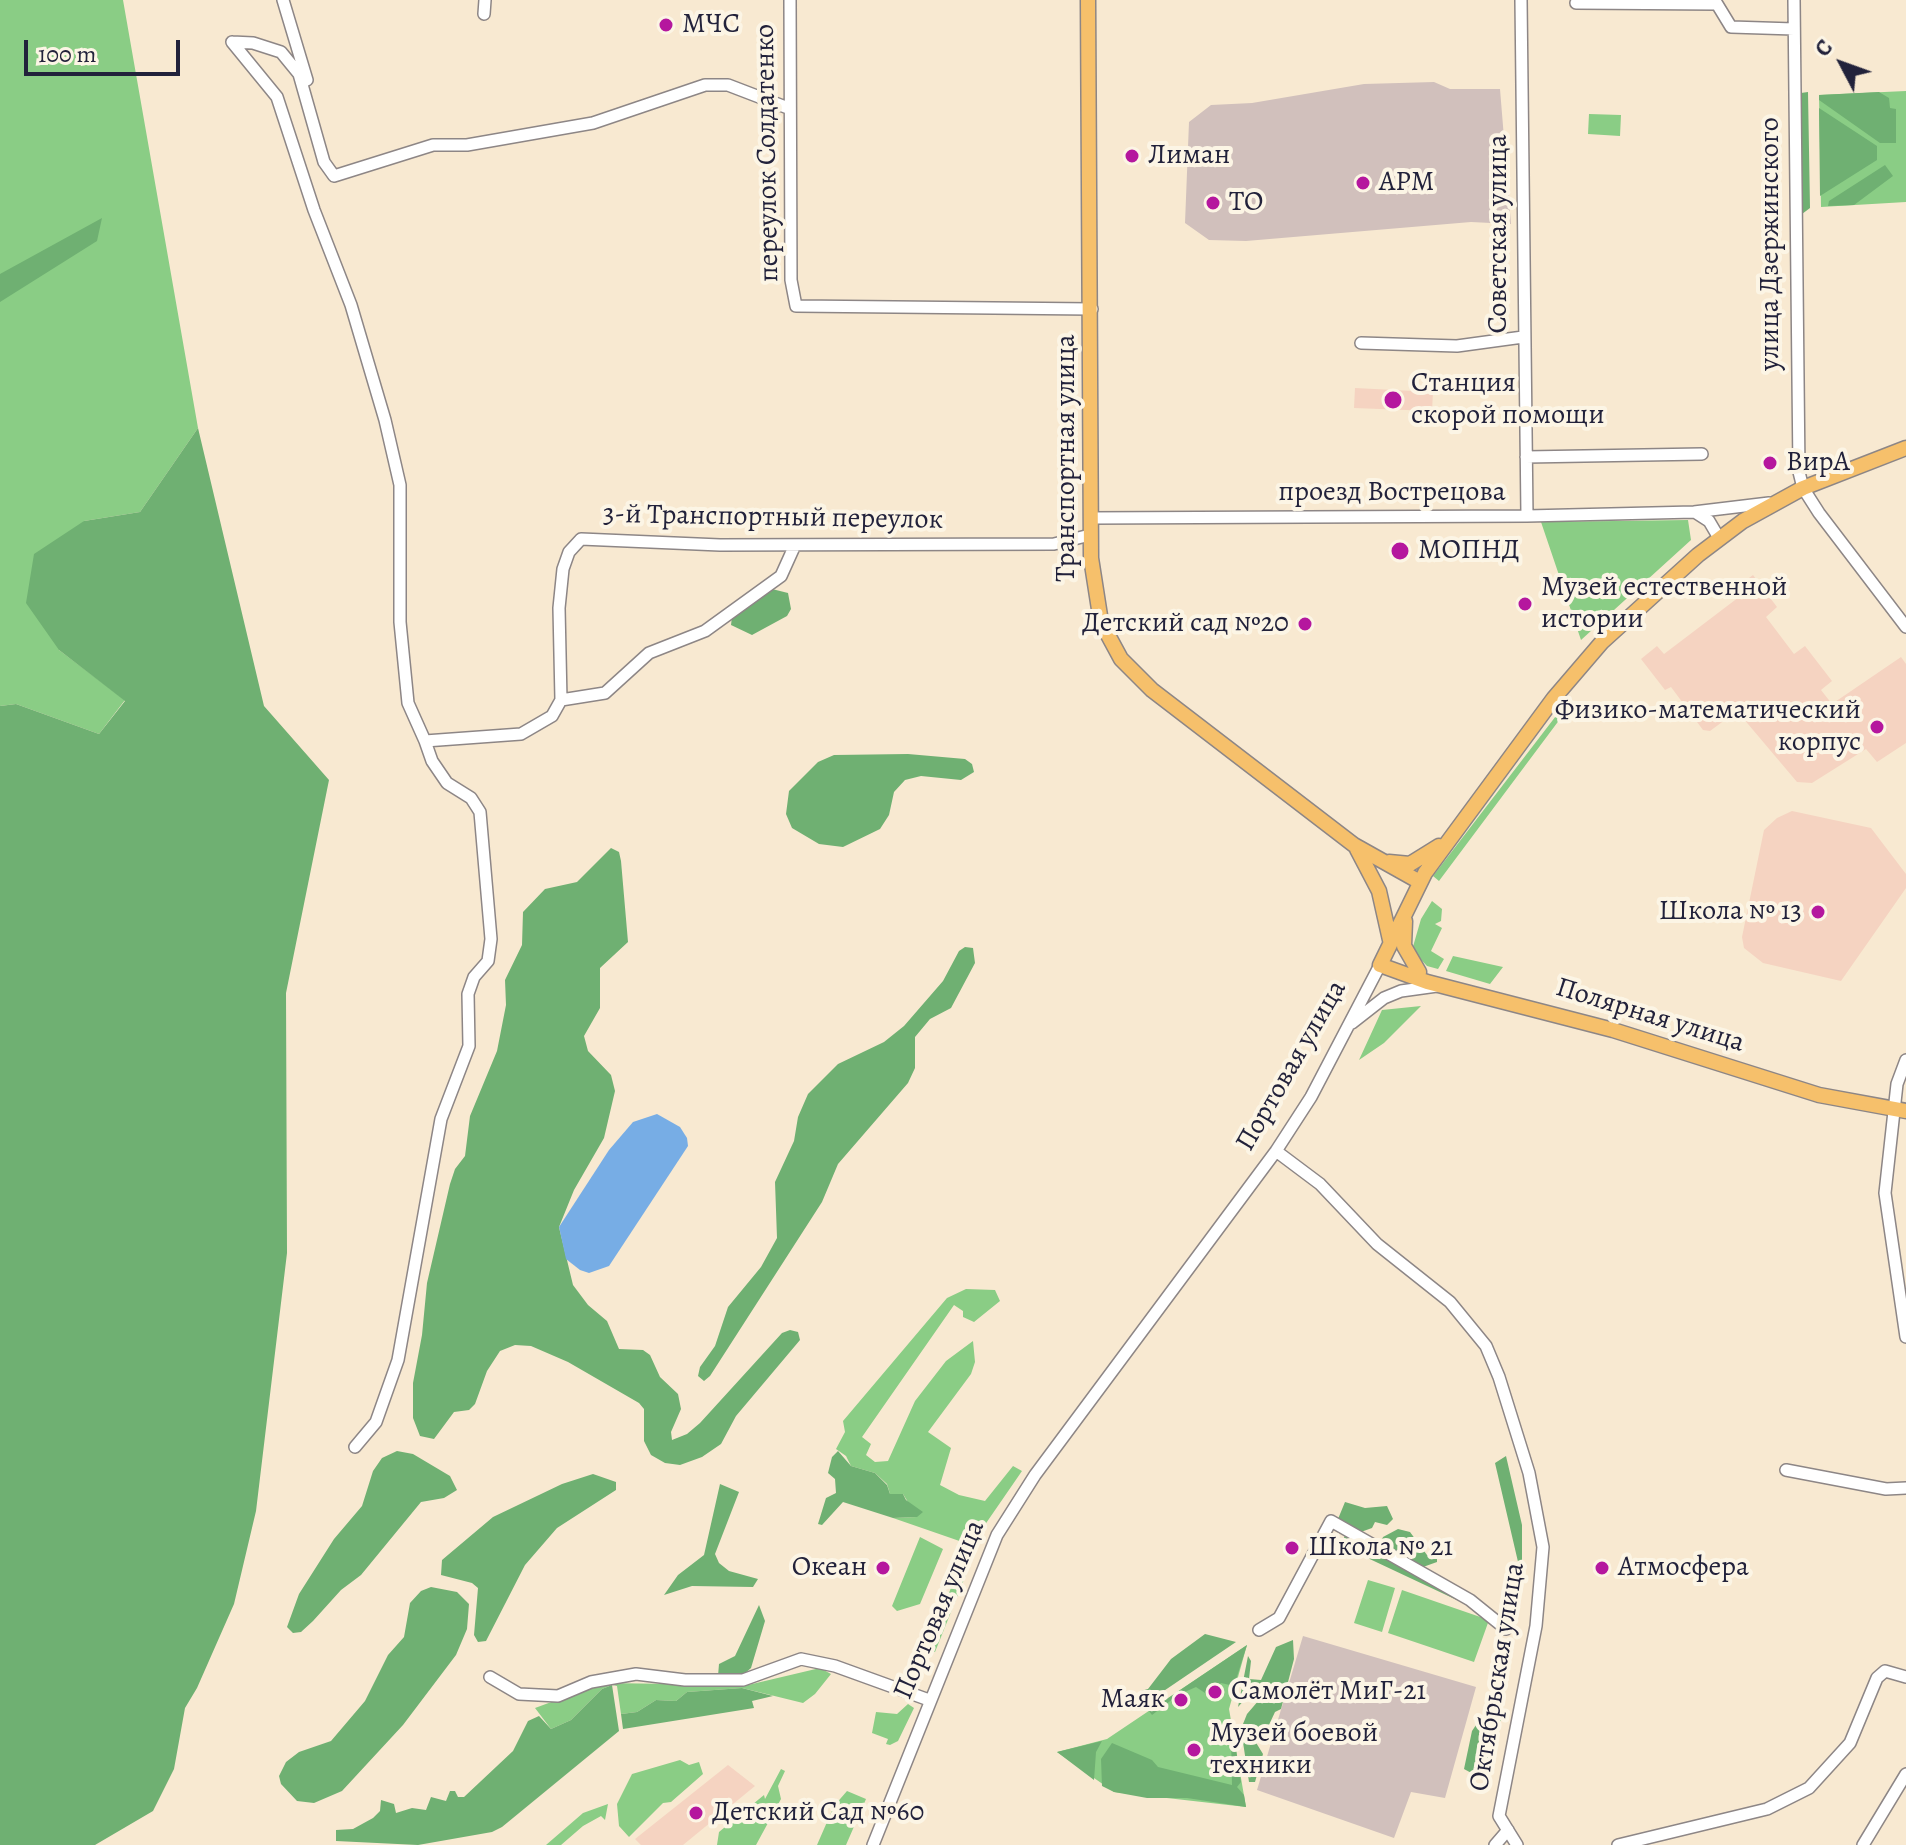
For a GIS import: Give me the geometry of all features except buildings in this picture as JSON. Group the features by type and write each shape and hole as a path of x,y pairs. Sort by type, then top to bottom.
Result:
{"main road":[{"name":"Транспортная улица","path":"1088,0 1092,309 1090,535 1097,609 1114,648 1129,669 1354,845 1420,882"},
{"name":"Портовая улица","path":"1380,965 1420,882 1573,674 1602,642 1719,538 1772,503 1906,448"},
{"path":"1380,860 1412,863 1455,833"},
{"name":"Транспортная улица","path":"1354,845 1379,891 1391,942"},
{"path":"1407,907 1404,946 1419,972"},
{"path":"1391,942 1419,972 1439,985"},
{"name":"Полярная улица","path":"1380,965 1439,985 1613,1030 1819,1095 1900,1110"}],"street":[{"path":"283,0 307,80 305,96"},
{"path":"484,14 485,0"},
{"name":"переулок Солдатенко","path":"790,0 791,280 796,306 1092,309"},
{"name":"Советская улица","path":"1521,0 1527,516"},
{"name":"улица Дзержинского","path":"1794,0 1797,459 1803,488"},
{"path":"1576,3 1717,4 1731,27 1794,29"},
{"path":"355,1447 376,1422 398,1360 441,1119 469,1046 468,994 474,977 488,961 491,939 480,812 471,798 447,783 432,761 408,703 400,622 400,485 385,420 351,305 314,210 277,97 232,42 253,43 281,52 299,74 324,162 334,176 433,145 467,145 593,123 705,85 728,85 788,108"},
{"path":"1361,343 1457,346 1523,337"},
{"path":"1526,457 1702,454"},
{"path":"1803,488 1906,627"},
{"name":"проезд Вострецова","path":"1090,518 1527,516 1694,512 1772,503"},
{"path":"1694,512 1709,521 1719,538"},
{"name":"3-й Транспортный переулок","path":"561,700 559,608 563,569 569,552 581,539 795,545 1054,544 1090,535"},
{"path":"425,741 521,734 552,716 561,700 605,693 649,653 705,631 781,576 795,545"},
{"name":"Портовая улица","path":"873,1845 988,1554 1025,1489 1276,1151 1311,1097 1380,965"},
{"path":"1349,1026 1384,998 1401,991 1439,985"},
{"path":"1906,1060 1897,1084 1900,1110 1885,1202 1906,1337"},
{"name":"Октябрьская улица","path":"1276,1151 1320,1184 1377,1244 1450,1302 1486,1346 1499,1377 1529,1473 1543,1547 1536,1626 1499,1816 1517,1845"},
{"path":"1786,1470 1886,1489 1906,1488"},
{"path":"1259,1630 1279,1618 1331,1521 1470,1600 1506,1629"},
{"path":"490,1677 519,1694 558,1696 591,1682 636,1674 685,1680 743,1680 801,1659 835,1666 929,1700"},
{"path":"1618,1845 1767,1809 1809,1788 1850,1743 1877,1678 1885,1671 1906,1677"},
{"path":"1863,1845 1906,1774"},
{"name":"Октябрьская улица","path":"1495,1845 1508,1830"}],"shaded area":[{"path":"1434,82 1450,89 1500,89 1511,224 1471,222 1246,241 1209,240 1185,223 1189,122 1211,105 1252,103 1364,84"},
{"name":"Станция скорой помощи","path":"1355,388 1433,392 1432,411 1354,408"},
{"path":"1753,575 1777,607 1766,617 1794,654 1805,646 1832,681 1821,690 1832,704 1901,657 1906,664 1906,743 1877,762 1866,749 1812,783 1797,782 1737,711 1710,731 1703,730 1671,687 1665,690 1641,659 1657,646 1664,654 1739,597 1734,589"},
{"name":"Школа № 13","path":"1792,811 1871,828 1906,874 1906,888 1841,981 1763,963 1744,948 1742,937 1764,830 1777,818"},
{"path":"1303,1636 1476,1687 1445,1798 1411,1792 1394,1838 1257,1790"},
{"name":"Детский Сад №60","path":"728,1765 755,1786 683,1845 641,1845 635,1839"}],"green space":[{"path":"0,0 123,0 198,428 140,512 84,521 59,650 125,700 99,734 16,704 0,706"},
{"path":"1906,91 1906,202 1821,207 1819,95"},
{"path":"1808,92 1810,208 1802,214 1801,93"},
{"path":"1879,92 1889,98 1890,108 1896,109 1896,143 1880,143 1819,100 1819,95"},
{"path":"1819,108 1877,146 1877,160 1820,196"},
{"path":"1589,114 1621,115 1620,136 1588,134"},
{"path":"1885,165 1893,176 1854,205 1828,206 1829,201"},
{"path":"102,218 97,241 0,302 0,274"},
{"path":"198,428 264,706 329,780 286,993 287,1253 256,1511 234,1604 185,1708 174,1769 153,1811 95,1845 0,1845 0,706 16,704 99,734 125,701 59,650 26,603 34,554 84,521 140,512"},
{"path":"1688,520 1691,540 1581,640 1541,522"},
{"path":"772,589 788,593 791,609 787,616 752,635 731,625 732,617"},
{"path":"1559,712 1563,715 1439,881 1433,876"},
{"path":"908,754 965,759 972,764 974,772 961,780 921,776 905,780 894,792 889,815 880,829 843,847 819,844 792,828 786,814 789,791 818,762 834,755"},
{"path":"611,848 619,852 621,861 628,942 600,968 600,1008 584,1036 588,1051 611,1075 615,1091 604,1138 574,1190 559,1227 573,1285 588,1305 607,1321 619,1349 643,1350 650,1355 660,1377 678,1394 681,1409 671,1432 672,1440 687,1434 700,1423 782,1333 790,1330 798,1332 800,1340 736,1416 721,1444 702,1457 680,1465 665,1463 651,1455 644,1441 644,1409 639,1403 568,1362 531,1346 515,1345 500,1351 487,1371 475,1404 469,1410 454,1412 434,1439 420,1436 413,1418 413,1383 427,1283 450,1184 455,1169 465,1156 470,1116 497,1051 506,1005 505,980 522,945 523,912 545,889 577,882"},
{"path":"1432,901 1442,909 1441,921 1435,924 1442,928 1431,951 1444,959 1438,969 1427,966 1412,950 1421,919"},
{"path":"965,947 973,948 975,963 951,1008 930,1019 915,1037 915,1068 908,1083 838,1164 822,1202 704,1381 698,1376 700,1367 715,1346 728,1307 761,1267 777,1238 775,1182 794,1141 798,1117 808,1094 838,1064 884,1042 904,1026 943,981 959,951"},
{"path":"1453,956 1503,967 1490,984 1446,971"},
{"path":"1421,1006 1384,1043 1359,1060 1382,1010"},
{"path":"966,1289 995,1290 1000,1301 974,1322 963,1317 963,1311 954,1305 862,1437 871,1444 866,1455 875,1462 888,1461 915,1401 946,1361 973,1341 975,1362 971,1374 928,1432 951,1448 940,1485 959,1495 985,1501 1013,1466 1022,1471 971,1545 893,1518 917,1517 903,1494 890,1494 887,1484 875,1473 851,1466 846,1456 836,1449 845,1432 843,1421 947,1298"},
{"path":"397,1451 413,1454 450,1476 457,1490 444,1498 421,1502 361,1575 341,1590 301,1632 293,1633 287,1627 299,1594 334,1539 362,1506 373,1471 382,1458"},
{"path":"838,1451 851,1466 875,1473 887,1485 890,1494 903,1494 906,1500 923,1512 917,1517 893,1518 843,1502 822,1525 818,1524 826,1498 836,1493 835,1479 828,1473 832,1457"},
{"path":"1506,1456 1522,1525 1522,1579 1495,1463"},
{"path":"593,1474 616,1482 616,1490 557,1528 525,1565 486,1641 478,1642 474,1635 478,1588 472,1583 441,1575 442,1560 493,1517 562,1484"},
{"path":"720,1484 739,1492 715,1554 719,1563 729,1571 758,1579 753,1587 692,1586 664,1595 678,1575 704,1555"},
{"path":"1345,1502 1365,1508 1387,1506 1393,1519 1387,1525 1375,1522 1372,1528 1358,1533 1338,1519"},
{"path":"1398,1529 1410,1532 1427,1555 1437,1555 1437,1562 1423,1567 1416,1565 1381,1542 1383,1537"},
{"path":"1345,1534 1459,1599 1459,1601 1342,1546"},
{"path":"920,1537 943,1549 920,1604 897,1611 892,1606"},
{"path":"973,1557 935,1652 926,1651 962,1560"},
{"path":"1368,1580 1395,1588 1382,1632 1354,1623"},
{"path":"431,1587 457,1592 469,1604 467,1629 456,1655 403,1725 342,1791 314,1803 297,1801 281,1784 279,1776 286,1762 299,1752 331,1741 365,1701 388,1655 404,1637 410,1603 421,1591"},
{"path":"1402,1590 1489,1620 1474,1662 1388,1633"},
{"path":"759,1605 765,1621 751,1668 743,1675 718,1676 719,1664 735,1656"},
{"path":"1205,1634 1236,1642 1146,1703 1141,1691 1148,1689 1171,1659"},
{"path":"1293,1640 1294,1659 1281,1709 1275,1712 1268,1727 1257,1727 1252,1736 1263,1754 1255,1782 1249,1782 1241,1729 1247,1714 1259,1700 1274,1701 1280,1691 1255,1688 1238,1707 1248,1656 1251,1661 1249,1679 1261,1680 1276,1647"},
{"path":"1247,1645 1229,1709 1246,1807 1114,1792 1057,1752 1107,1739"},
{"path":"1247,1645 1234,1686 1221,1683 1208,1695 1196,1687 1178,1695 1152,1715 1149,1711"},
{"path":"820,1668 831,1674 803,1703 742,1688 687,1692 676,1701 656,1700 637,1712 621,1714 617,1686 612,1685 602,1689 571,1720 551,1729 535,1708 603,1683 748,1685"},
{"path":"612,1685 619,1731 502,1827 492,1832 418,1845 336,1841 336,1830 353,1829 373,1818 380,1811 381,1800 394,1804 396,1813 412,1808 426,1810 431,1797 446,1801 450,1791 464,1797 513,1751 528,1721 539,1716 551,1729 571,1720 602,1689"},
{"path":"742,1688 773,1696 752,1701 754,1708 623,1729 621,1714 637,1712 656,1700 676,1701 687,1692"},
{"path":"908,1704 914,1708 898,1741 886,1744 888,1739 872,1733 876,1712 897,1714"},
{"path":"1482,1716 1502,1716 1489,1765 1475,1775 1464,1769 1472,1731"},
{"path":"1231,1737 1234,1737 1241,1782 1237,1787 1244,1795 1246,1807 1187,1798 1147,1798 1114,1792 1102,1786 1101,1759 1112,1743 1152,1760 1158,1767 1232,1785"},
{"path":"1102,1741 1096,1752 1094,1780 1057,1752"},
{"path":"680,1760 689,1765 699,1762 703,1774 671,1802 663,1803 629,1837 619,1826 617,1804 632,1774"},
{"path":"781,1769 785,1771 778,1786 781,1799 756,1845 717,1845 719,1832 764,1795 765,1799"},
{"path":"847,1791 866,1799 846,1845 817,1845 834,1806"},
{"path":"608,1804 605,1820 601,1816 583,1826 561,1845 546,1845 583,1813"}],"water":[{"path":"657,1114 680,1127 688,1146 609,1266 589,1273 580,1270 566,1259 559,1227 609,1150 633,1122"}],"place":[{"name":"МЧС","path":"666,25"},
{"name":"Лиман","path":"1132,156"},
{"name":"АРМ","path":"1363,183"},
{"name":"ТО","path":"1213,203"},
{"name":"Станция скорой помощи","path":"1393,400"},
{"name":"ВирА","path":"1770,463"},
{"name":"МОПНД","path":"1400,551"},
{"name":"Музей естественной истории","path":"1525,604"},
{"name":"Детский сад №20","path":"1305,624"},
{"name":"Физико-математический корпус","path":"1877,727"},
{"name":"Школа № 13","path":"1818,912"},
{"name":"Школа № 21","path":"1292,1548"},
{"name":"Океан","path":"883,1568"},
{"name":"Атмосфера","path":"1602,1568"},
{"name":"Самолёт МиГ-21","path":"1215,1692"},
{"name":"Маяк","path":"1181,1700"},
{"name":"Музей боевой техники","path":"1194,1750"},
{"name":"Детский Сад №60","path":"696,1813"}]}
